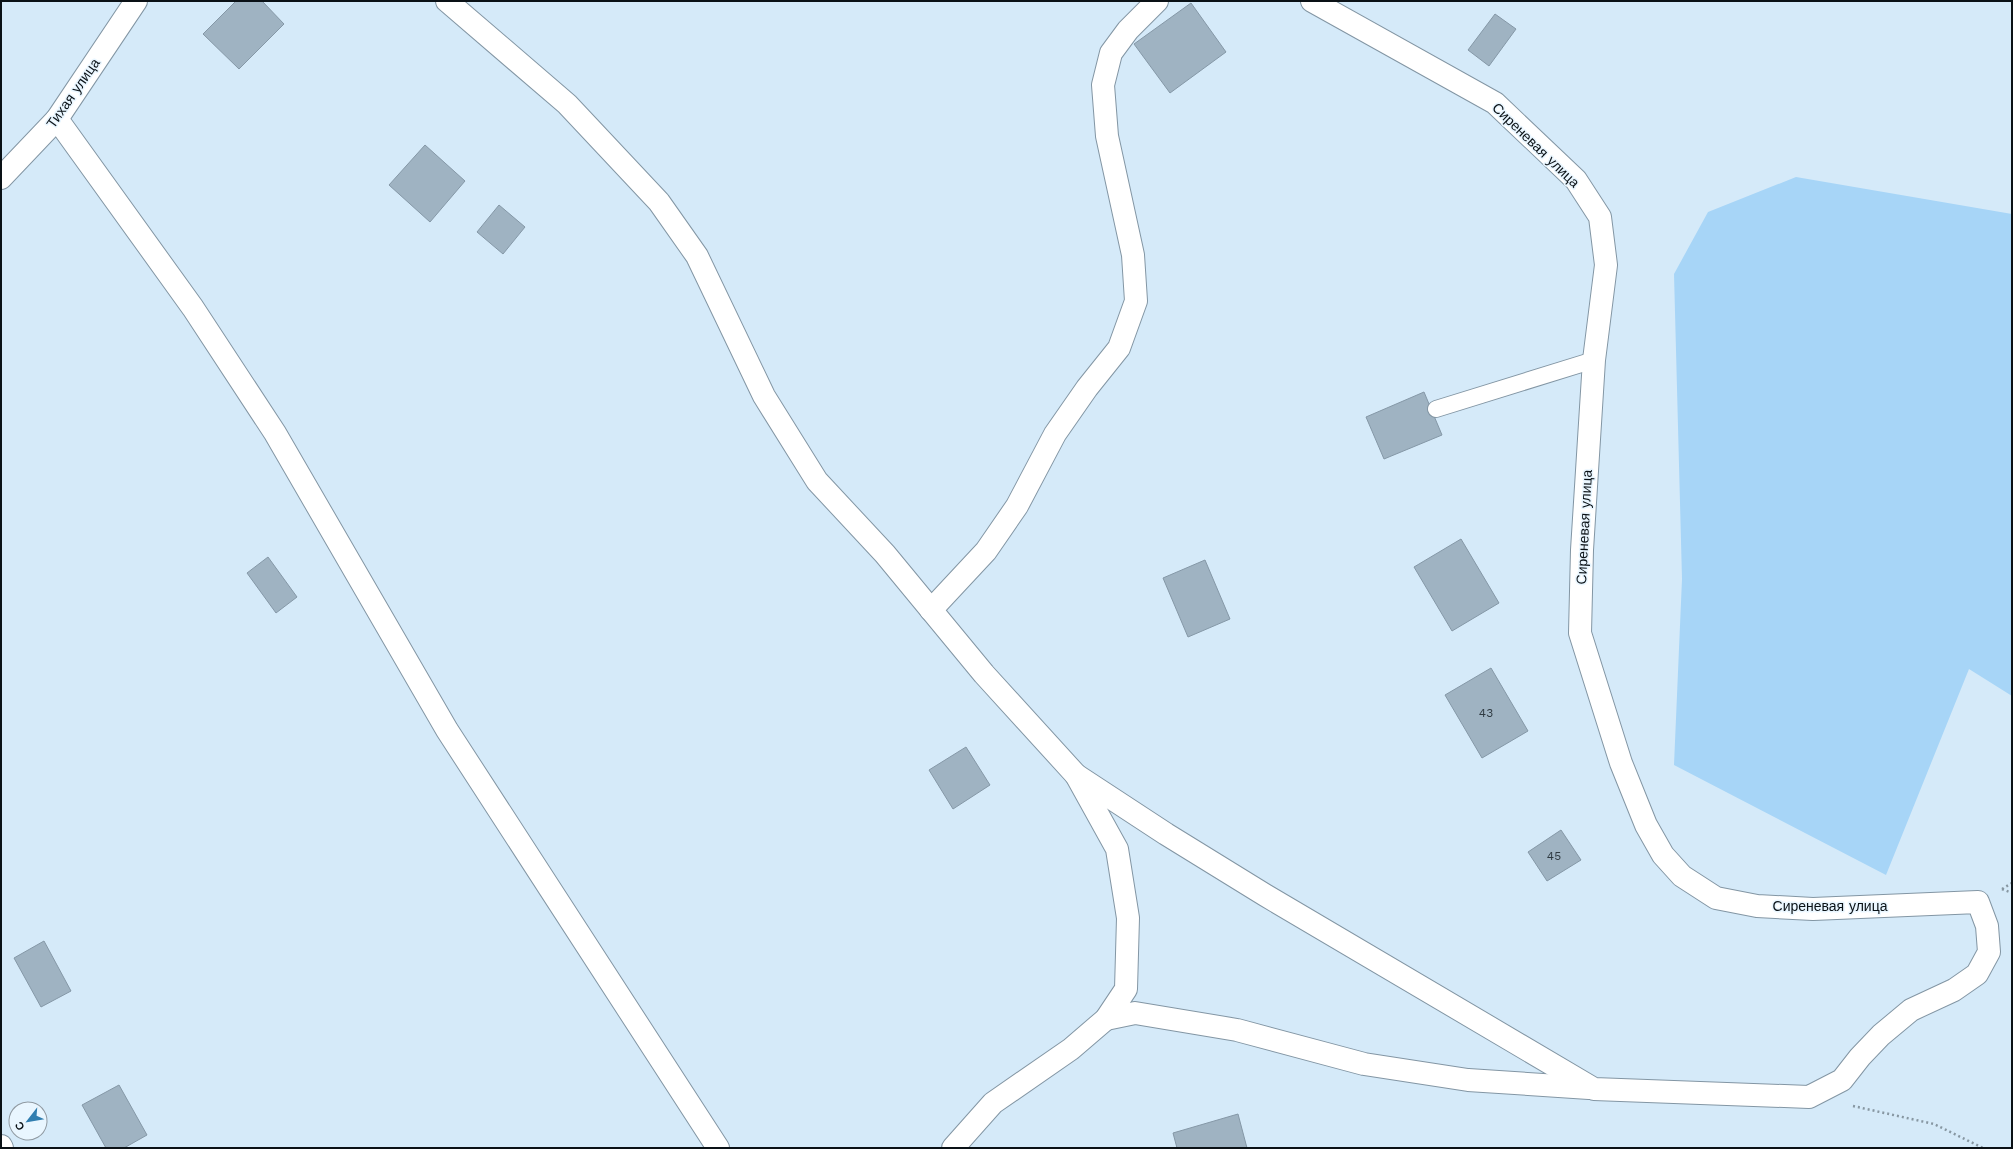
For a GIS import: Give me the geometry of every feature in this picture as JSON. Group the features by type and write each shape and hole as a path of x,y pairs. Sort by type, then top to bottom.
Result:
{"street":[{"name":"Тихая улица","path":"1,178 57,119 136,1"},
{"path":"447,1 567,104 659,202 697,256 764,396 817,481 885,554 984,674 1076,775 1117,850 1128,918 1126,990 1106,1019 1071,1049 992,1103 953,1148"},
{"path":"931,610 986,551 1017,506 1056,434 1087,388 1119,348 1136,301 1132,255 1107,136 1103,85 1111,53 1128,30 1157,1"},
{"name":"Сиреневая улица","path":"1312,1 1495,103 1576,180 1600,218 1606,265 1594,360 1582,550 1580,633 1621,763 1646,825 1663,855 1682,876 1716,898 1757,906 1813,909 1978,902 1987,926 1989,952 1977,974 1954,990 1911,1010 1881,1035 1860,1057 1842,1080 1809,1097"},
{"path":"57,119 193,308 275,433 447,730 718,1148"},
{"path":"1076,775 1166,834 1265,895 1594,1089"},
{"path":"1106,1019 1135,1013 1237,1030 1364,1064 1468,1080 1594,1089 1809,1097"}],"lane":[{"path":"1436,409 1594,360"}],"path":[{"path":"2002,889 2012,893"},
{"path":"1809,1097 1934,1124 1983,1148"}],"shaded area":[{"path":"1796,177 2012,214 2012,696 1969,669 1886,875 1674,765 1682,579 1674,274 1708,212"}],"building":[{"path":"236,1 262,1 284,24 239,69 203,34"},
{"path":"1191,3 1226,52 1170,93 1134,44"},
{"path":"1495,14 1516,29 1489,66 1468,50"},
{"path":"425,145 465,181 430,222 389,185"},
{"path":"499,205 525,227 503,254 477,232"},
{"path":"1424,392 1442,435 1384,459 1366,417"},
{"path":"1461,539 1499,603 1452,631 1414,567"},
{"path":"268,557 297,597 276,613 247,573"},
{"path":"1205,560 1230,619 1188,637 1163,578"},
{"path":"1491,668 1528,731 1482,758 1445,695"},
{"path":"966,747 990,785 953,809 929,770"},
{"path":"1561,830 1581,860 1547,881 1528,852"},
{"path":"44,941 71,991 41,1007 14,958"},
{"path":"119,1085 147,1135 124,1148 106,1148 82,1105"},
{"path":"1238,1114 1247,1148 1177,1148 1173,1133"}]}
